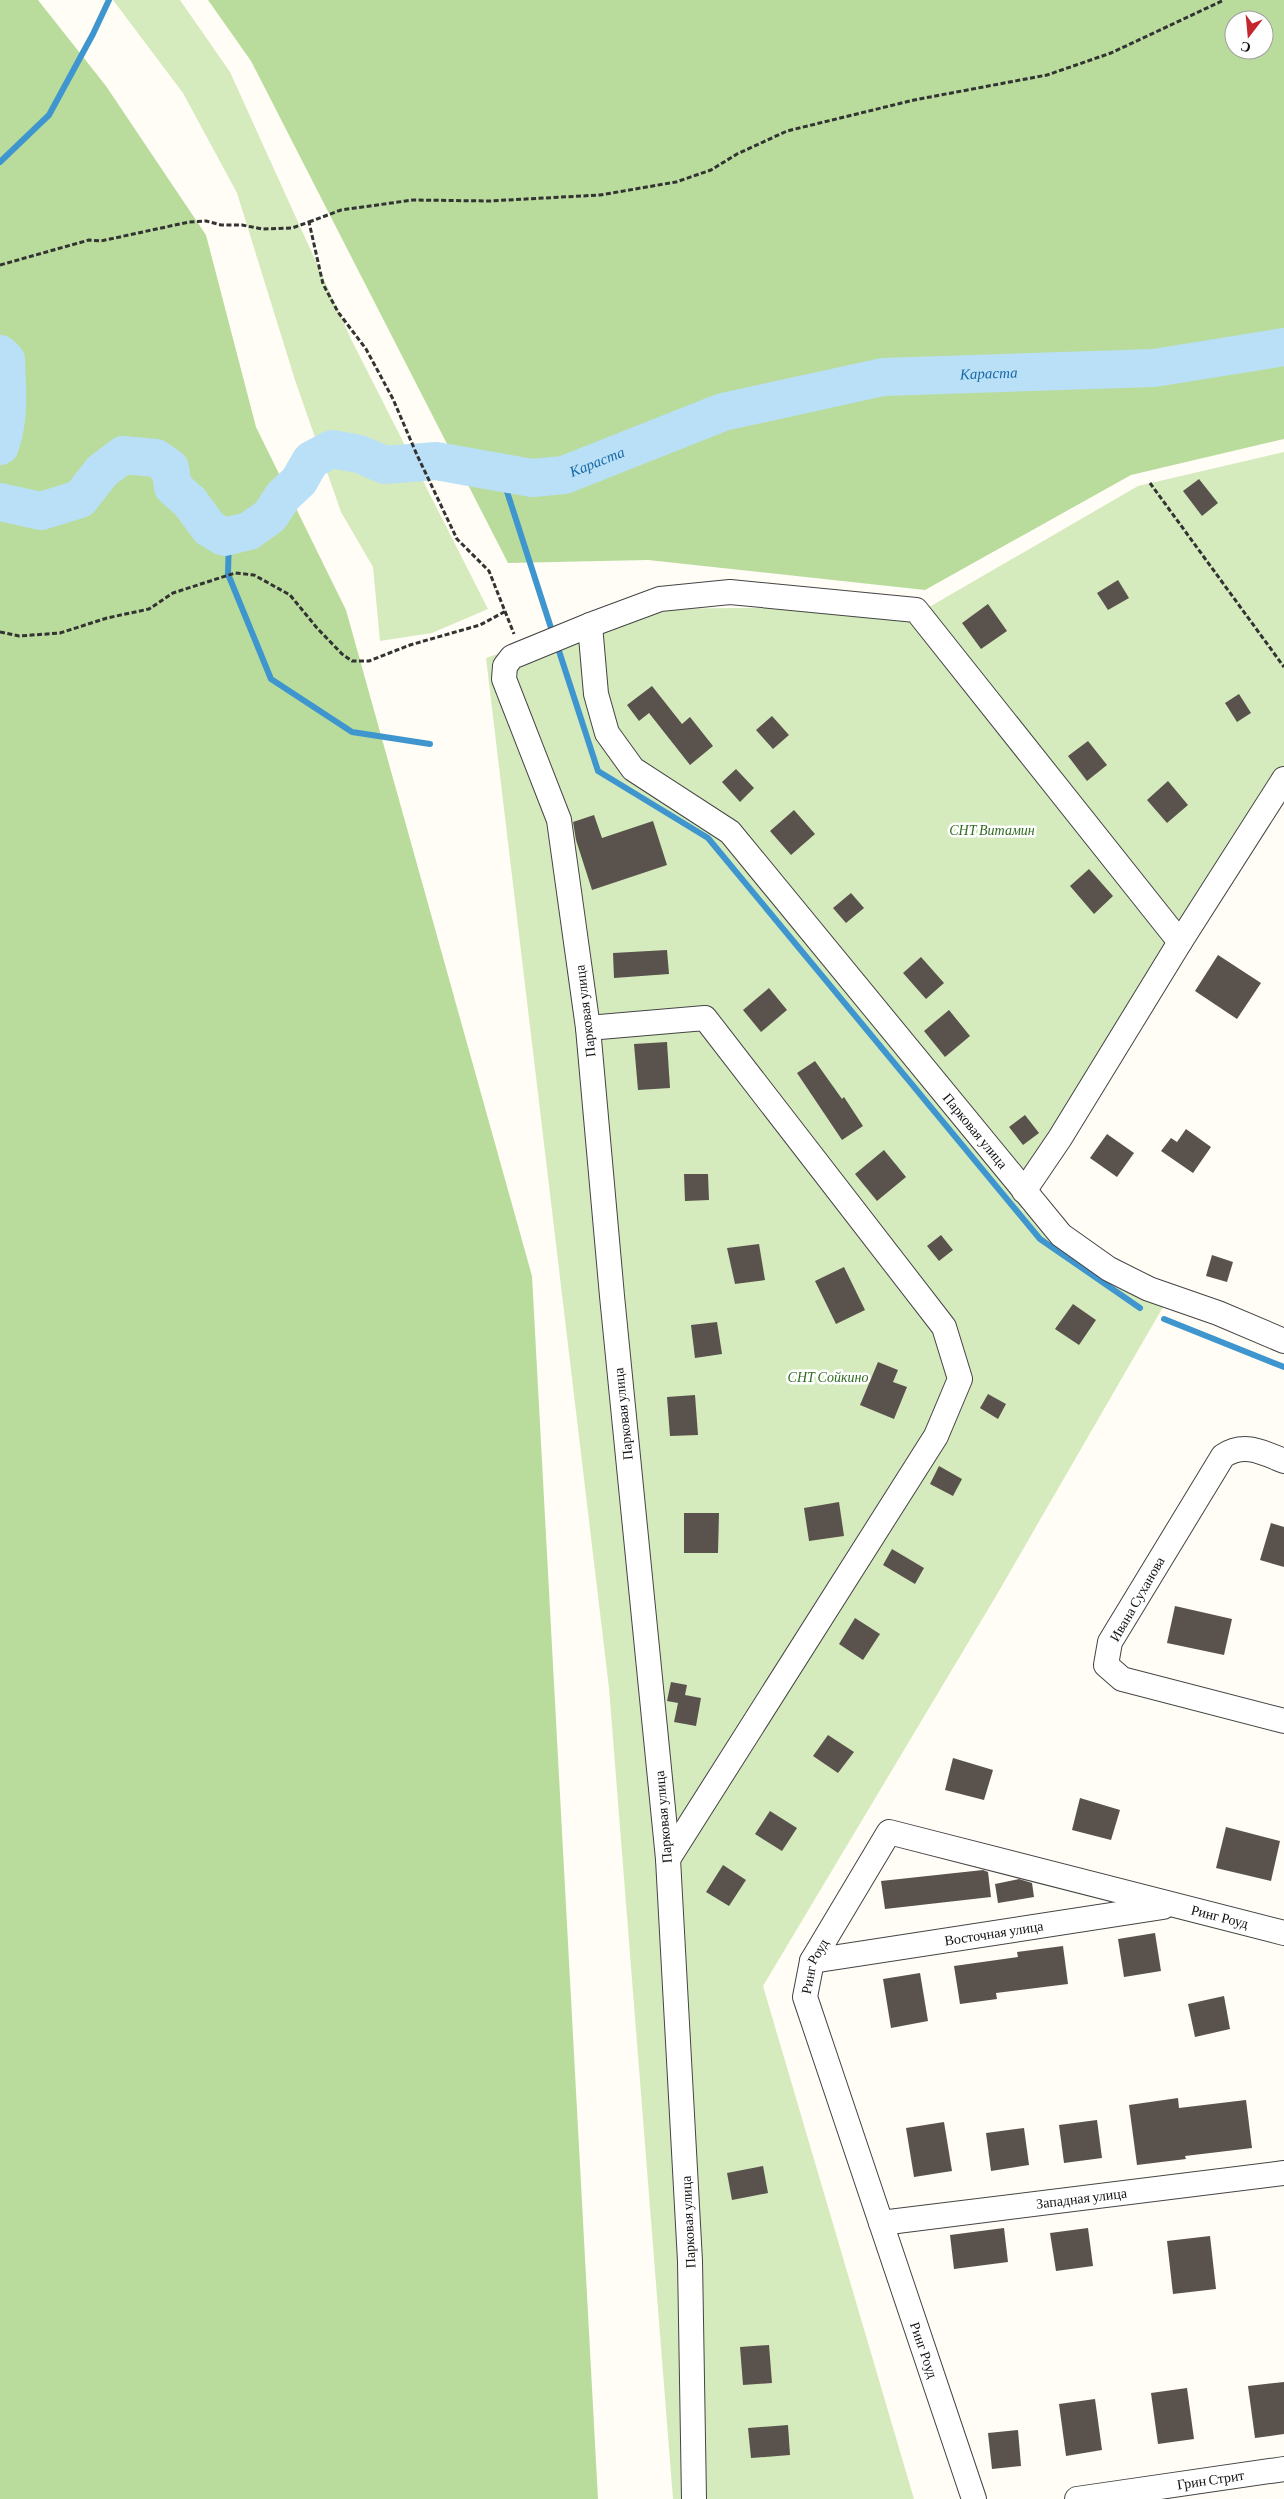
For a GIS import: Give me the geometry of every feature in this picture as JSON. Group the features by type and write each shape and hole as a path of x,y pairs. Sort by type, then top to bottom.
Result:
{"street":[{"path":"590,625 660,599 730,592 916,610 1180,942"},
{"name":"Парковая улица","path":"694,2499 690,2261 668,1859 613,1306 588,1028 560,820 504,679 505,666 512,658 590,625 596,694 607,733 633,769 730,832 783,894 1061,1235 1109,1269 1149,1289 1218,1313 1284,1341"},
{"path":"1024,1191 1060,1138 1180,942 1284,779"},
{"path":"588,1028 705,1018 944,1327 960,1379 936,1436 668,1859"},
{"name":"Ивана Суханова","path":"1284,1461 1256,1450 1234,1448 1223,1456 1110,1642 1106,1666 1122,1679 1284,1721"},
{"name":"Ринг Роуд","path":"974,2499 805,1997 812,1961 889,1832 1284,1933"},
{"name":"Восточная улица","path":"812,1961 1175,1905"},
{"name":"Западная улица","path":"881,2223 1284,2173"},
{"name":"Грин Стрит","path":"1077,2499 1284,2469"}],"path":[{"path":"0,265 89,240 101,241 156,230 172,224 206,221 221,226 242,225 262,228 292,228 341,210 413,200 489,201 600,196 676,182 711,170 765,140 794,129 914,100 1047,75 1111,53 1224,0"},
{"path":"309,222 323,284 338,312 366,348 380,374 457,539 489,571 506,610 521,653"},
{"path":"1150,484 1284,667"},
{"path":"0,632 19,636 37,636 95,623 107,618 149,609 173,593 235,573 254,575 290,595 317,628 342,654 352,661 369,661 418,642 480,625 506,610"}],"green space":[{"path":"0,0 38,0 106,86 206,235 256,427 346,610 532,1276 598,2499 0,2499"},
{"path":"113,0 180,0 230,72 352,341 488,609 432,633 380,641 373,567 341,512 295,380 237,193 183,93"},
{"path":"208,0 1284,0 1284,439 1131,475 925,590 648,560 508,563 251,61"},
{"name":"СНТ Сойкино","path":"1284,452 1284,797 1152,1012 1021,1209 1163,1307 996,1596 763,1986 914,2499 673,2499 609,1688 486,658 629,609 931,606 1138,486"}],"building":[{"path":"1199,479 1218,503 1202,516 1183,491"},
{"path":"1118,580 1129,598 1108,610 1097,593"},
{"path":"988,604 1007,631 981,649 962,623"},
{"path":"652,686 682,724 690,717 713,746 690,765 649,713 639,721 627,705"},
{"path":"1239,694 1251,713 1237,722 1225,703"},
{"path":"772,716 789,735 773,749 756,730"},
{"path":"1088,741 1107,765 1087,781 1068,756"},
{"path":"736,769 754,788 740,802 722,782"},
{"path":"1168,781 1188,805 1167,823 1147,800"},
{"path":"794,810 815,834 791,855 770,831"},
{"path":"594,815 602,838 653,821 667,865 592,890 576,840 573,822"},
{"path":"1089,869 1113,896 1094,914 1070,886"},
{"path":"851,893 864,908 846,923 833,908"},
{"path":"667,950 669,974 614,978 613,953"},
{"path":"1218,955 1261,983 1237,1019 1195,991"},
{"path":"921,957 944,983 926,999 903,973"},
{"path":"769,988 787,1010 761,1032 743,1010"},
{"path":"949,1010 970,1036 945,1057 924,1031"},
{"path":"667,1042 670,1088 638,1090 634,1044"},
{"path":"815,1061 842,1099 844,1097 863,1126 842,1140 797,1073"},
{"path":"1025,1115 1039,1133 1023,1145 1009,1127"},
{"path":"1186,1129 1211,1147 1193,1173 1161,1151 1171,1138 1177,1142"},
{"path":"1107,1134 1134,1153 1117,1177 1090,1158"},
{"path":"884,1150 906,1177 877,1201 855,1174"},
{"path":"684,1174 708,1174 709,1200 685,1201"},
{"path":"941,1235 953,1250 939,1261 927,1246"},
{"path":"759,1244 765,1280 735,1284 727,1248"},
{"path":"1212,1255 1233,1262 1227,1282 1206,1276"},
{"path":"844,1267 865,1310 836,1324 815,1281"},
{"path":"1073,1304 1096,1320 1079,1345 1055,1329"},
{"path":"717,1322 722,1354 695,1358 691,1325"},
{"path":"878,1362 898,1370 893,1382 907,1387 894,1419 860,1405"},
{"path":"988,1394 1006,1404 998,1419 980,1408"},
{"path":"695,1395 698,1435 670,1436 667,1397"},
{"path":"939,1466 962,1479 953,1496 930,1484"},
{"path":"839,1502 844,1536 809,1541 804,1508"},
{"path":"684,1513 719,1513 718,1553 684,1553"},
{"path":"1271,1523 1284,1527 1284,1567 1260,1560"},
{"path":"892,1549 924,1568 915,1584 883,1565"},
{"path":"1175,1606 1232,1619 1224,1655 1167,1643"},
{"path":"855,1618 880,1634 863,1660 839,1644"},
{"path":"671,1682 687,1685 685,1695 701,1698 696,1726 674,1722 678,1703 667,1701"},
{"path":"828,1735 854,1752 838,1773 813,1756"},
{"path":"953,1758 993,1770 984,1800 945,1790"},
{"path":"1080,1798 1120,1810 1111,1840 1072,1830"},
{"path":"770,1811 797,1828 782,1851 755,1834"},
{"path":"1226,1827 1280,1841 1271,1881 1216,1868"},
{"path":"723,1865 746,1880 729,1906 706,1892"},
{"path":"983,1870 988,1872 991,1897 885,1909 881,1881"},
{"path":"1019,1879 1032,1883 1034,1897 998,1903 995,1884"},
{"path":"1155,1933 1161,1971 1124,1977 1118,1939"},
{"path":"1063,1946 1068,1984 996,1993 997,1999 960,2004 954,1966 1018,1957 1017,1952"},
{"path":"920,1973 928,2021 891,2028 883,1979"},
{"path":"1224,1996 1230,2029 1195,2037 1188,2004"},
{"path":"1178,2098 1179,2108 1246,2100 1252,2148 1185,2156 1186,2159 1137,2165 1129,2105"},
{"path":"1097,2120 1102,2158 1064,2163 1059,2125"},
{"path":"944,2122 952,2171 914,2177 906,2128"},
{"path":"1024,2128 1029,2165 991,2171 986,2133"},
{"path":"763,2166 768,2193 732,2200 727,2173"},
{"path":"1004,2228 1008,2262 954,2269 950,2235"},
{"path":"1088,2228 1093,2266 1056,2271 1050,2233"},
{"path":"1210,2236 1216,2289 1173,2294 1167,2241"},
{"path":"769,2345 772,2383 743,2385 740,2347"},
{"path":"1284,2382 1284,2434 1255,2438 1248,2386"},
{"path":"1187,2388 1194,2439 1158,2444 1151,2393"},
{"path":"1095,2399 1102,2450 1066,2456 1059,2404"},
{"path":"788,2425 790,2455 751,2458 748,2428"},
{"path":"1018,2430 1021,2466 992,2469 988,2433"}],"waterway":[{"path":"0,162 49,115 93,34 109,0"},
{"name":"Караста","path":"0,502 41,511 80,499 102,471 123,455 156,458 170,468 173,487 190,502 209,528 224,537 249,531 270,516 283,496 299,481 311,460 332,449 359,454 385,465 436,461 532,478 564,475 723,412 883,377 1154,368 1284,347"},
{"name":"Караста","path":"0,354 6,360 7,393 7,414 0,446"},
{"path":"501,473 552,631"},
{"path":"229,536 228,574 271,679 352,732 430,744"},
{"path":"558,648 598,771 708,838 1040,1239 1140,1308"},
{"path":"1164,1319 1284,1367"}],"park label":[{"name":"СНТ Витамин","path":"992,830"}]}
